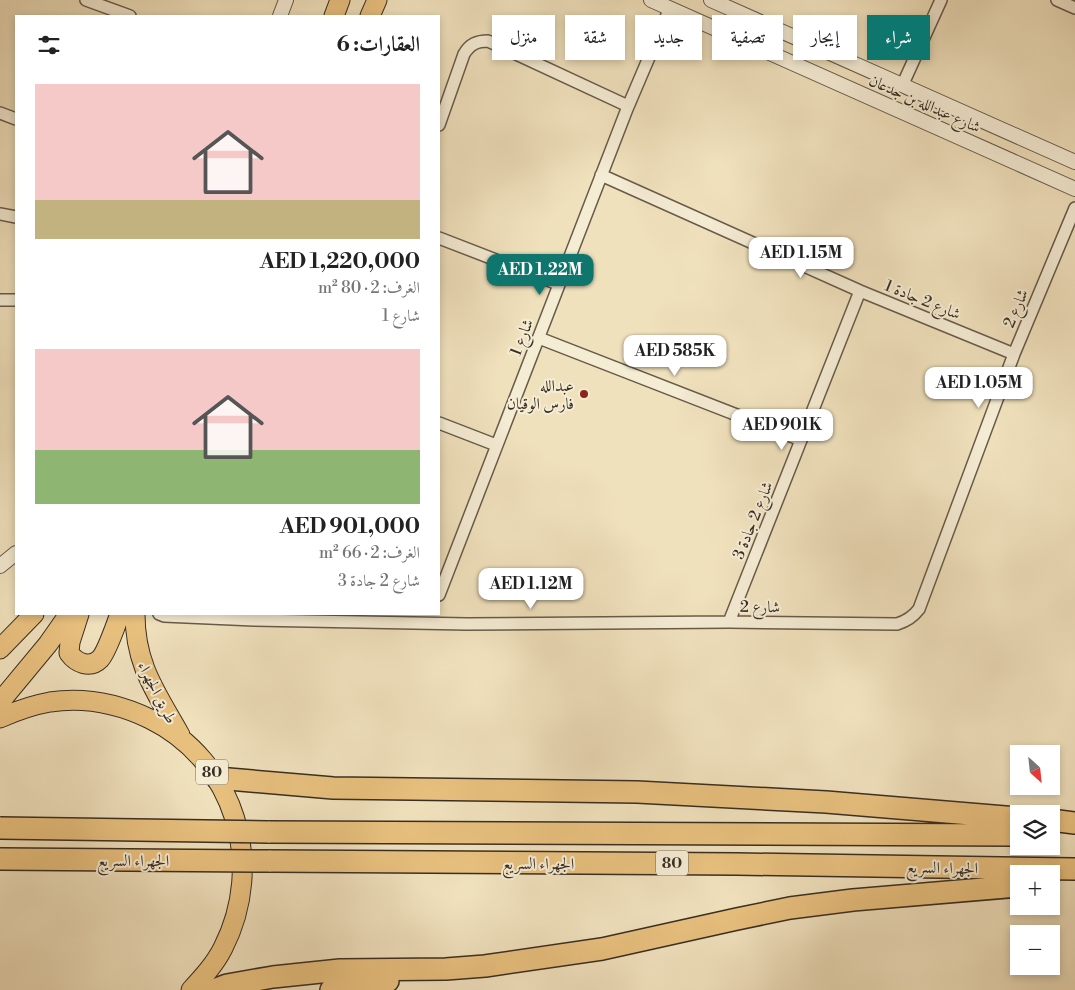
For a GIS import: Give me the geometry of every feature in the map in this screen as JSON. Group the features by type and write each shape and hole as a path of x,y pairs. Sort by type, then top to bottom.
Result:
{"highway":[{"path":"334,15 340,0"},
{"path":"370,15 376,0"},
{"path":"0,649 33,615"},
{"path":"0,702 69,615"},
{"path":"79,615 70,642 70,653 79,663 85,664 92,663 102,657 120,615"},
{"name":"طريق الجهراء","path":"135,615 138,653 147,676 183,740"},
{"name":"80","path":"0,718 22,708 51,702 80,700 136,712 162,725 183,740 202,758 217,778 230,805 239,833 243,863 241,893 234,922 222,949 206,974 191,990"},
{"path":"217,778 333,788 637,792 826,802 1010,817"},
{"path":"1060,821 1075,823"},
{"name":"الجهراء السريع","path":"0,828 268,832 1010,835"},
{"path":"1060,835 1075,835"},
{"name":"الجهراء السريع","path":"0,859 727,864 1075,869"},
{"path":"1060,883 1075,882"},
{"path":"214,990 227,985 273,977 331,971 446,970 485,966 602,949 736,918 790,908 1010,887"},
{"path":"331,990 446,970"}],"street":[{"path":"86,0 127,15"},
{"path":"280,15 286,0"},
{"name":"شارع عبدالله بن جدعان","path":"651,0 712,27"},
{"name":"شارع عبدالله بن جدعان","path":"710,0 793,38"},
{"path":"902,86 941,0"},
{"path":"1057,0 1075,8"},
{"name":"شارع 1","path":"440,593 558,284 628,106 670,8"},
{"path":"783,56 792,49 793,43 789,36"},
{"path":"440,122 464,54 472,45 482,41 488,41 628,106"},
{"name":"شارع عبدالله بن جدعان","path":"783,59 1075,189"},
{"path":"799,60 802,67"},
{"name":"شارع عبدالله بن جدعان","path":"842,60 1075,162"},
{"path":"0,113 15,119"},
{"name":"شارع 2 جادة 1","path":"601,175 860,291 1014,354"},
{"name":"شارع 2","path":"162,615 898,624 910,619 919,609 1014,354 1075,208"},
{"path":"0,214 15,217"},
{"path":"440,238 558,284"},
{"name":"شارع 2 جادة 3","path":"729,622 860,291"},
{"path":"0,300 15,300"},
{"path":"539,338 801,440"},
{"path":"440,423 496,445"},
{"path":"0,566 15,554"}],"place":[{"name":"عبدالله فارس الوقيان","path":"584,394"}]}
